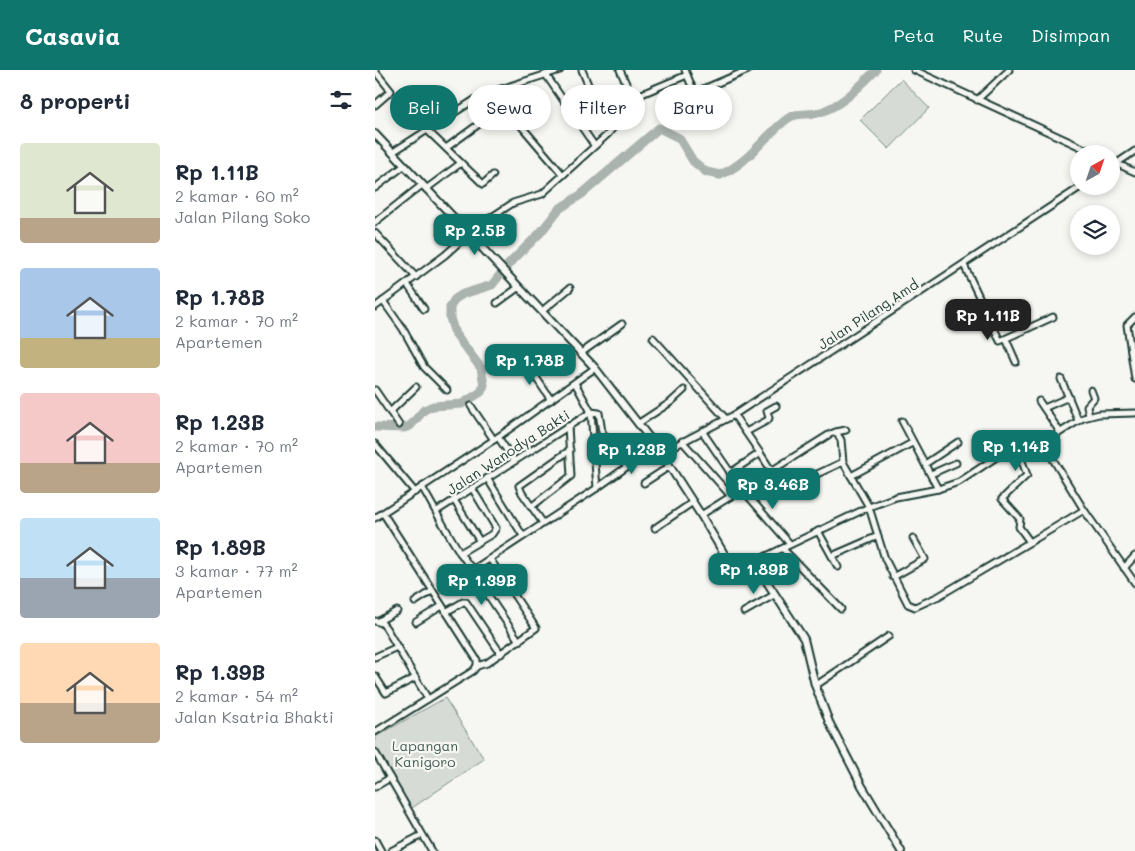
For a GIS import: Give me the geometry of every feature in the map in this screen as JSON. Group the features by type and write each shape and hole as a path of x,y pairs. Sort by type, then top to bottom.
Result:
{"main road":[{"path":"375,134 595,368 639,423 670,466 730,564 740,567 754,562 805,642 815,686 829,722 856,775 901,851"}],"street":[{"path":"512,85 560,70"},
{"path":"582,70 588,85"},
{"path":"620,70 626,85"},
{"path":"712,85 746,70"},
{"path":"914,70 1076,145"},
{"path":"977,100 1009,70"},
{"path":"375,71 390,88 390,92 375,105"},
{"path":"645,92 686,72 691,85"},
{"path":"546,75 594,145"},
{"path":"393,152 427,130 483,184 493,175"},
{"path":"446,148 471,130"},
{"path":"525,130 563,175"},
{"path":"375,307 416,277 469,233 513,203 541,195 612,130"},
{"path":"1120,159 1135,151"},
{"path":"375,222 461,163"},
{"path":"375,188 405,165"},
{"path":"1120,165 1135,172"},
{"name":"Jalan Pilang Amd","path":"661,453 734,415 965,265 1070,194"},
{"path":"375,233 416,277"},
{"path":"965,265 998,339 1002,341 1053,317"},
{"path":"407,284 424,309"},
{"path":"497,303 519,287"},
{"path":"542,311 570,288"},
{"path":"383,301 403,329 424,367 447,390"},
{"path":"1135,318 1127,325 1135,379"},
{"path":"581,352 622,324"},
{"path":"653,338 727,419"},
{"path":"1006,339 1016,362"},
{"path":"525,361 551,400"},
{"path":"375,518 496,438 595,368"},
{"path":"1061,379 1078,420"},
{"path":"575,383 591,412 597,488"},
{"path":"390,412 416,388"},
{"path":"375,390 399,425"},
{"path":"639,423 671,402 684,390"},
{"path":"1089,416 1087,406 1094,398 1091,390"},
{"path":"1044,408 1069,396"},
{"path":"1039,401 1060,432"},
{"path":"471,406 514,461"},
{"path":"746,432 769,420 767,411 776,406"},
{"path":"591,412 599,413 601,429 627,466"},
{"name":"Jalan Wanodya Bakti","path":"437,511 591,412"},
{"path":"754,562 869,507 904,494 937,489 967,478 998,456 1043,443 1078,420 1089,416 1135,413"},
{"path":"734,415 780,484"},
{"path":"902,421 912,443 931,474 937,489"},
{"path":"531,507 570,478 572,473 568,426"},
{"path":"701,514 830,434 846,430"},
{"path":"702,432 741,488 790,544"},
{"path":"836,432 841,440 843,462 869,507 893,577 908,604 918,606 939,596 1084,510"},
{"path":"682,441 730,495"},
{"path":"925,464 958,442"},
{"path":"851,476 912,443"},
{"path":"1043,443 1084,510 1135,584"},
{"path":"375,444 415,492"},
{"path":"422,487 460,553 470,568 474,569 597,488 656,446"},
{"path":"543,523 520,490 520,485 570,450"},
{"path":"1018,450 1027,475 1002,499 1020,519 1019,527 1030,542"},
{"path":"730,473 760,453"},
{"path":"815,475 843,462"},
{"path":"931,474 956,463"},
{"path":"644,483 670,466"},
{"path":"487,478 523,536"},
{"path":"460,553 493,533 495,527 472,488"},
{"path":"454,500 479,540"},
{"path":"655,528 693,502"},
{"path":"375,732 473,671 477,666 477,660 383,513"},
{"path":"819,531 838,567"},
{"path":"832,556 878,536"},
{"path":"893,577 925,559 913,538"},
{"path":"783,549 841,609"},
{"path":"1124,568 1135,556"},
{"path":"477,666 484,665 536,628 490,559"},
{"path":"502,576 484,589 484,591 519,641"},
{"path":"415,602 432,591"},
{"path":"744,612 774,595"},
{"path":"446,612 463,602 467,602 501,654"},
{"path":"416,622 442,606"},
{"path":"397,611 377,621 386,628 428,699"},
{"path":"815,686 889,636"},
{"path":"375,657 397,647"},
{"path":"375,676 385,693 415,678"},
{"path":"375,752 432,851"},
{"path":"375,787 390,778"},
{"path":"391,851 422,834"},
{"path":"375,840 378,849"}],"green space":[{"path":"901,79 929,108 889,149 860,120"},
{"name":"Lapangan Kanigoro","path":"445,698 484,759 409,810 375,751 375,737"}],"waterway":[{"path":"375,427 404,428 410,426 424,410 433,406 462,404 481,392 484,385 481,368 455,334 450,318 450,307 455,299 463,294 492,285 507,266 541,232 559,209 582,194 659,128 679,138 693,161 706,172 720,175 748,157 787,119 798,115 817,113 834,106 849,96 876,70"}]}
